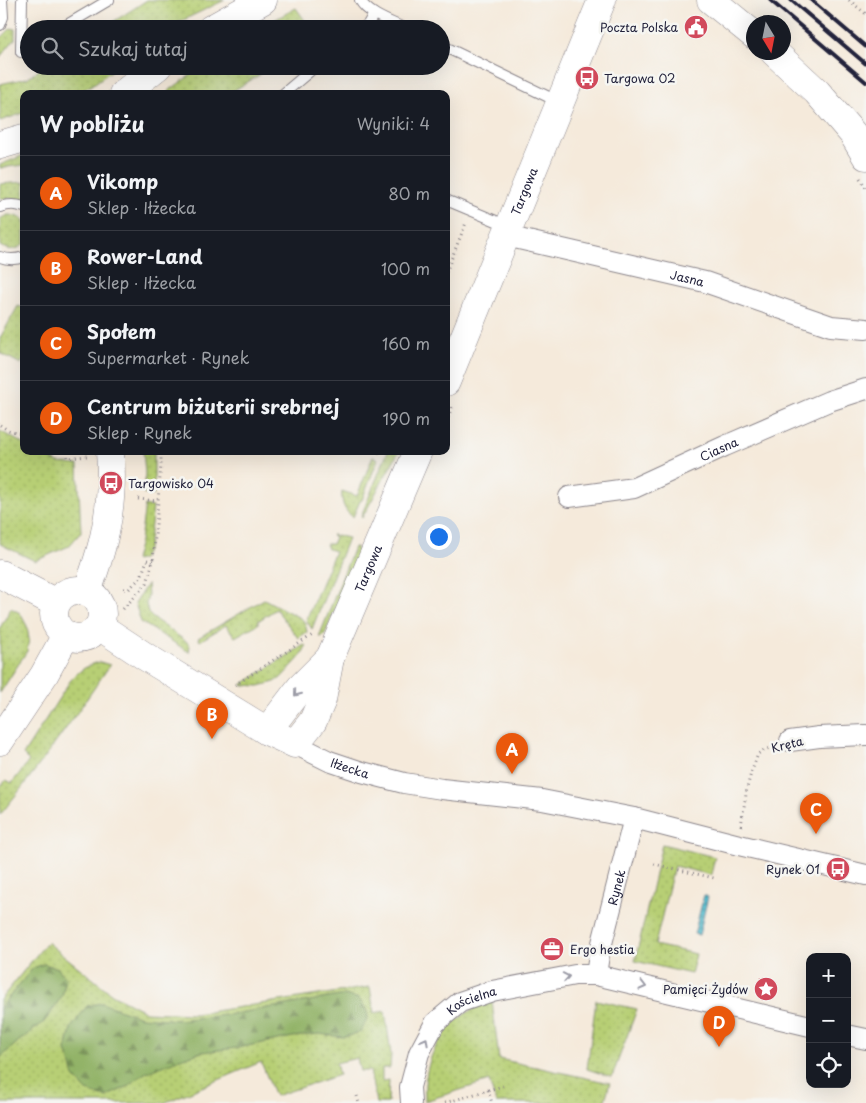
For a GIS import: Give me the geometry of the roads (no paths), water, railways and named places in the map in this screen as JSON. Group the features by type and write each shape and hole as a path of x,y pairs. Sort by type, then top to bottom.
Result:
{"street":[{"path":"227,20 263,0"},
{"name":"Targowa","path":"450,372 602,0"},
{"path":"711,0 746,28"},
{"path":"783,60 817,92 852,134 866,156"},
{"path":"128,90 147,75"},
{"path":"0,145 20,139"},
{"name":"Jasna","path":"507,231 705,282 831,326 866,329"},
{"name":"Ciasna","path":"569,497 634,488 829,401 866,388"},
{"path":"87,592 105,535 111,483 110,455"},
{"name":"Targowa","path":"295,744 313,721 322,700 330,658 416,455"},
{"path":"0,574 56,603"},
{"path":"83,590 87,592 93,595 99,604 102,615 99,626 83,638 72,637 62,633 56,624 53,614 56,603 62,595 72,591 83,590"},
{"name":"Iłżecka","path":"99,626 267,731 329,761 404,783 542,800 634,818"},
{"path":"0,741 44,675 66,635"},
{"name":"Targowa","path":"267,731 300,688 330,658"},
{"name":"Kręta","path":"790,741 819,736 866,735"},
{"path":"634,818 866,875"},
{"name":"Rynek","path":"596,975 599,955 634,818"},
{"name":"Kościelna","path":"411,1103 410,1087 419,1053 435,1024 460,1002 492,991 575,975 596,975"},
{"path":"596,975 806,1025"},
{"path":"851,1036 866,1039"}],"lane":[{"path":"0,25 3,17 2,0"},
{"path":"22,0 22,20"},
{"path":"75,20 109,0"},
{"path":"360,0 361,4 374,14 387,20"},
{"path":"370,20 374,14"},
{"path":"450,50 560,102"},
{"path":"288,90 305,75"},
{"path":"450,202 507,231"},
{"path":"0,207 9,204 20,206"},
{"path":"0,257 10,260 20,258"}],"water":[{"path":"704,895 708,897 699,935 694,934"}],"railway":[{"path":"770,0 866,82"},
{"path":"791,0 866,64"},
{"path":"811,0 866,47"}],"place":[{"name":"Poczta Polska","path":"696,27"},
{"name":"Targowa 02","path":"587,78"},
{"name":"Targowisko 04","path":"111,483"},
{"name":"Rower-Land","path":"212,739"},
{"name":"Vikomp","path":"512,774"},
{"name":"Społem","path":"816,834"},
{"name":"Rynek 01","path":"838,869"},
{"name":"Ergo hestia","path":"552,949"},
{"name":"Pamięci Żydów","path":"766,989"},
{"name":"Centrum biżuterii srebrnej","path":"719,1047"}]}
